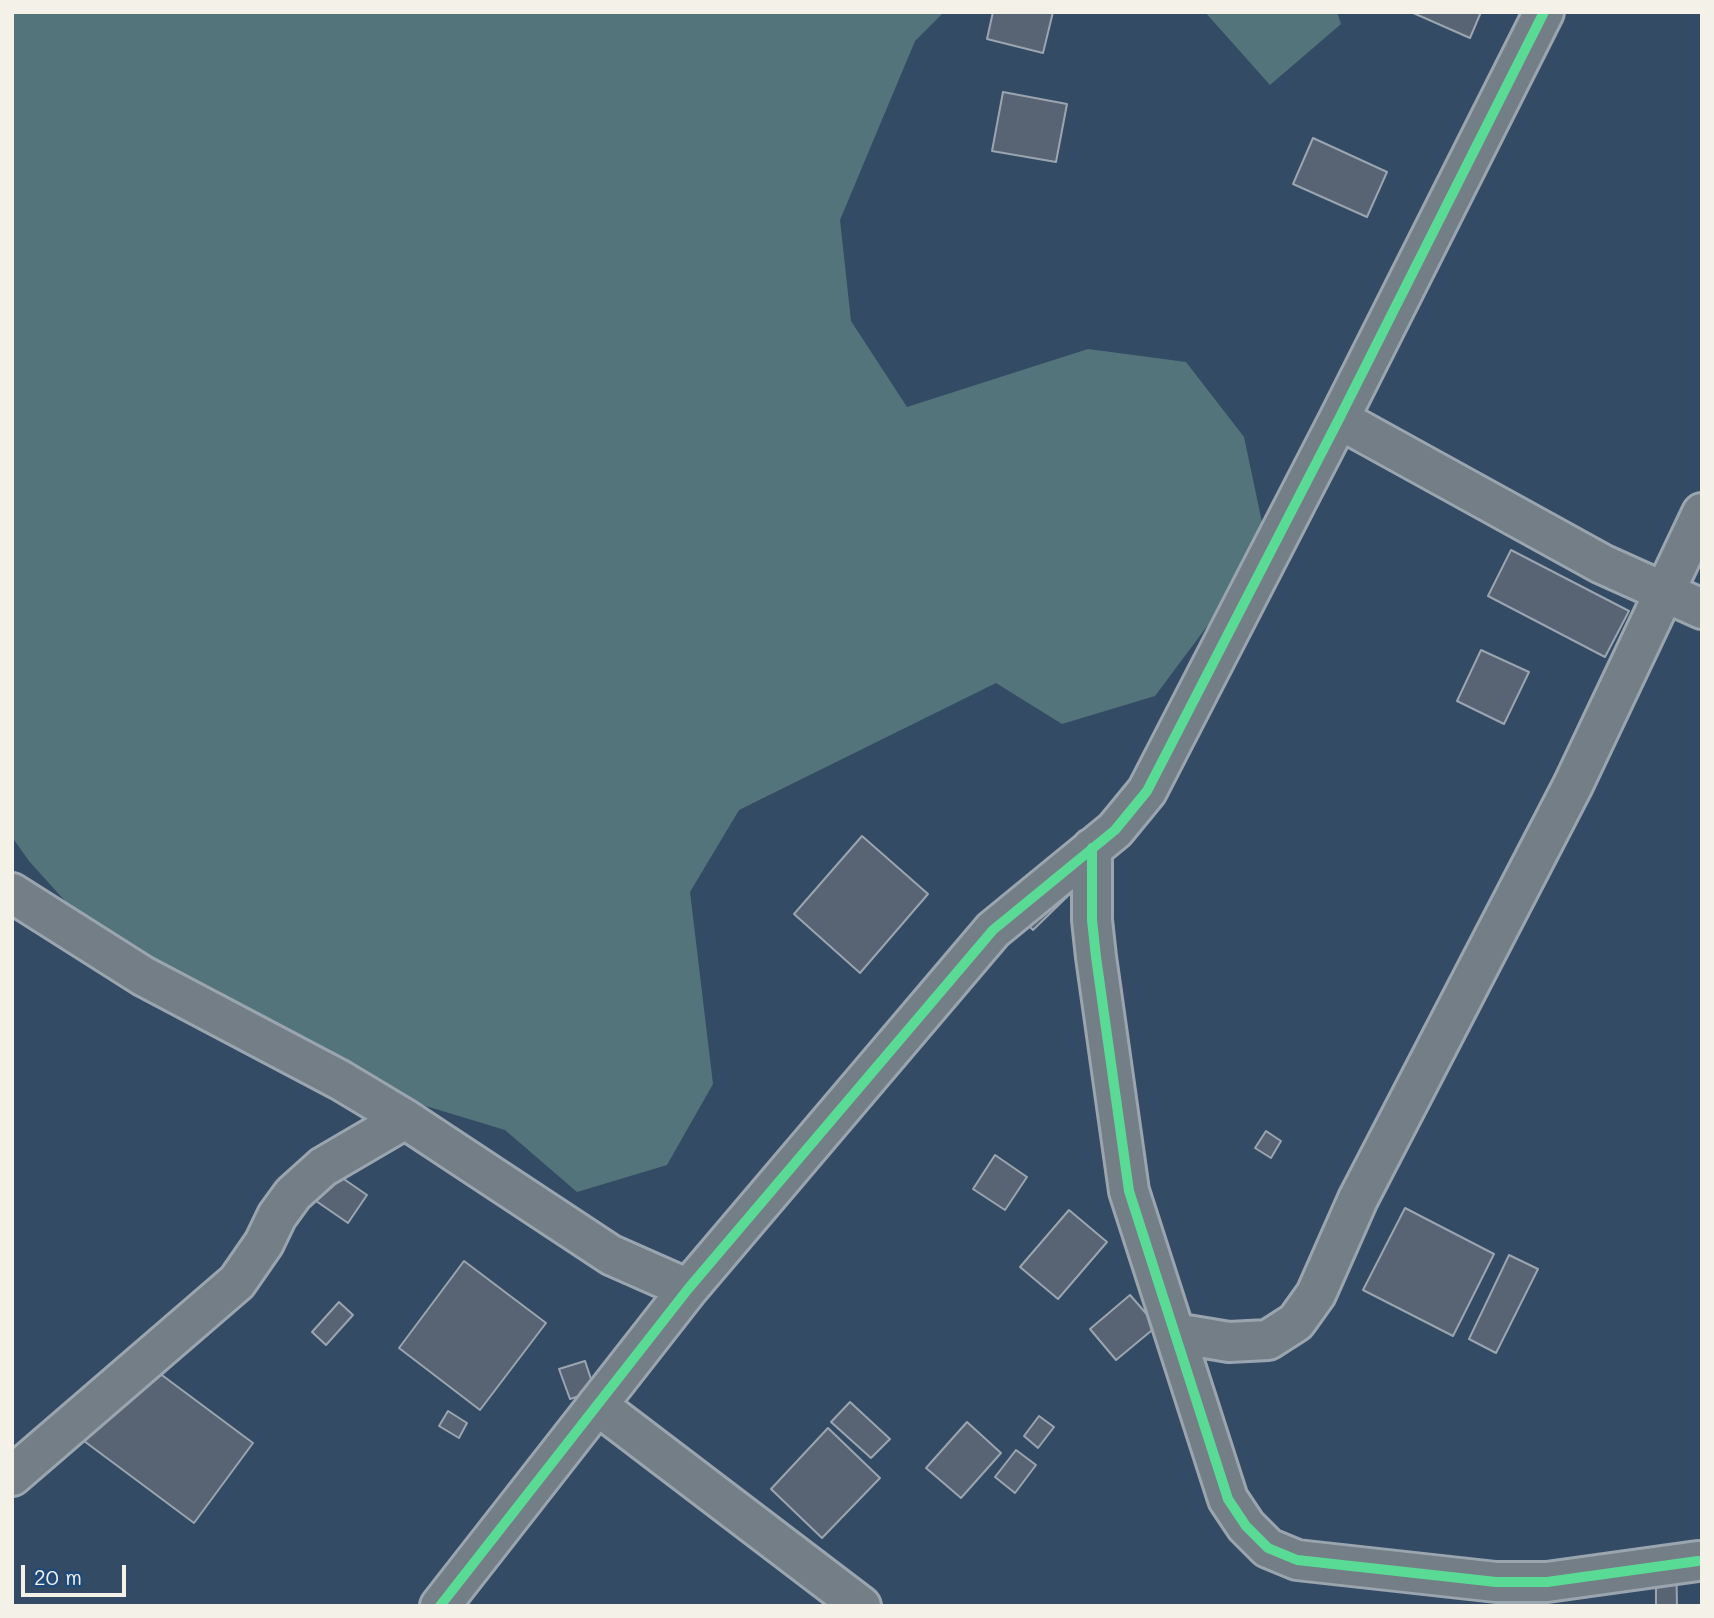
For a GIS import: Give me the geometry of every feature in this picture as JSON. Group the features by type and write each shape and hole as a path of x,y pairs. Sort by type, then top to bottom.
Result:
{"street":[{"path":"440,1606 688,1289 993,930 1115,830 1147,791 1339,419 1544,12"},
{"path":"1339,419 1602,564 1702,609"},
{"path":"1175,1333 1229,1342 1268,1340 1296,1322 1316,1294 1359,1199 1573,785 1702,513"},
{"path":"1092,848 1095,944 1129,1191 1228,1499 1246,1526 1268,1548 1297,1560 1496,1582 1547,1582 1698,1561"},
{"path":"12,894 144,976 340,1080 405,1119 591,1244 688,1289"},
{"path":"12,1476 237,1282 293,1194 323,1167 405,1119"},
{"path":"597,1405 862,1606"}],"green space":[{"path":"12,12 944,12 915,41 840,220 851,321 907,407 1088,349 1186,362 1244,437 1267,546 1155,696 1062,724 996,683 739,810 690,892 713,1084 667,1165 577,1192 505,1130 340,1080 93,932 29,861 12,837"},
{"path":"1205,12 1337,12 1341,24 1270,85"}],"building":[{"path":"993,12 1053,12 1043,53 987,39"},
{"path":"1411,12 1481,12 1470,38"},
{"path":"1003,92 1067,104 1056,162 992,151"},
{"path":"1313,138 1387,172 1367,217 1293,184"},
{"path":"1511,550 1629,611 1605,657 1488,596"},
{"path":"1481,650 1529,672 1504,724 1457,701"},
{"path":"862,836 928,894 860,973 794,914"},
{"path":"1066,882 1074,890 1033,930 1025,922"},
{"path":"1266,1131 1281,1141 1271,1158 1255,1148"},
{"path":"995,1155 1027,1177 1005,1210 973,1189"},
{"path":"335,1173 367,1195 348,1223 316,1201"},
{"path":"1405,1208 1494,1254 1453,1336 1363,1290"},
{"path":"1069,1210 1107,1242 1058,1299 1020,1267"},
{"path":"1509,1255 1538,1269 1496,1353 1469,1339"},
{"path":"464,1261 546,1323 480,1410 399,1348"},
{"path":"1130,1295 1157,1326 1116,1360 1090,1329"},
{"path":"339,1302 353,1315 326,1345 312,1332"},
{"path":"143,1361 253,1443 194,1523 84,1441"},
{"path":"585,1361 595,1391 570,1399 559,1369"},
{"path":"850,1402 890,1439 871,1458 831,1422"},
{"path":"448,1411 467,1423 459,1438 439,1426"},
{"path":"1039,1416 1054,1427 1038,1448 1024,1436"},
{"path":"967,1422 1001,1453 961,1498 926,1468"},
{"path":"828,1428 880,1478 822,1538 771,1489"},
{"path":"1016,1450 1036,1465 1015,1493 995,1477"},
{"path":"1656,1552 1676,1552 1677,1606 1656,1606"}],"cycle path":[{"path":"440,1606 688,1289 993,930 1115,830 1147,791 1339,419 1544,12"},
{"path":"1092,848 1092,920 1129,1191 1228,1499 1246,1526 1268,1548 1297,1560 1496,1582 1547,1582 1698,1561"}]}
